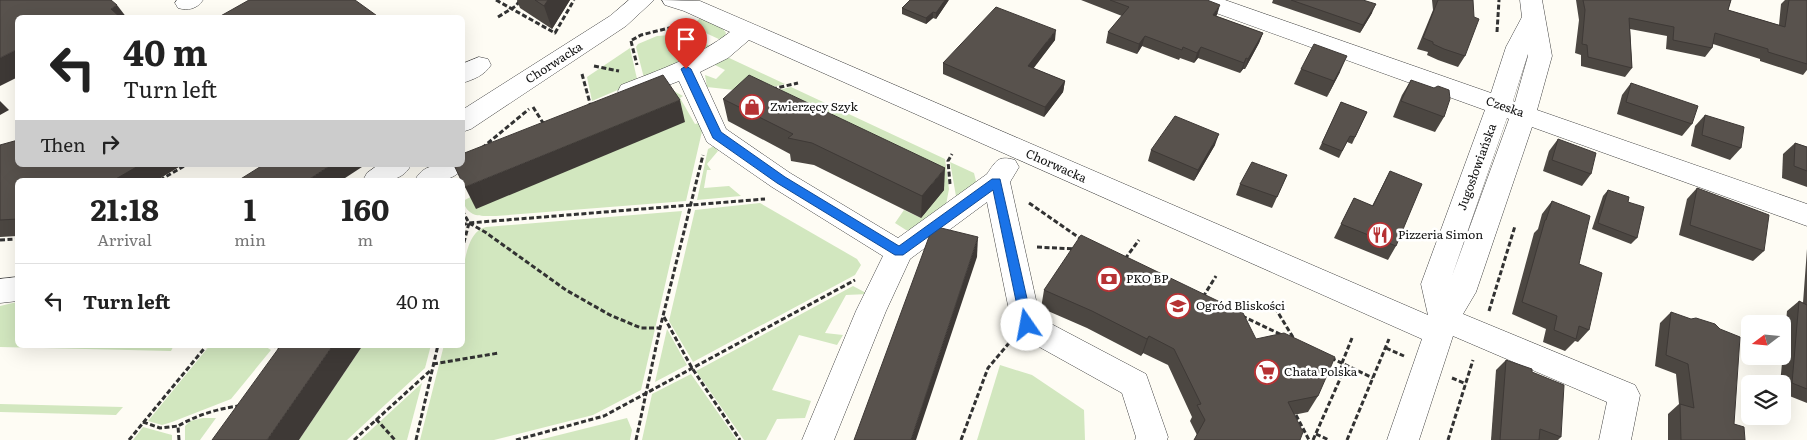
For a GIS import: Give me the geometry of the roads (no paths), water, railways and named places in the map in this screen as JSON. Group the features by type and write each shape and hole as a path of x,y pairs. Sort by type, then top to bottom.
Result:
{"street":[{"name":"Chorwacka","path":"465,121 618,21 643,0"},
{"name":"Chorwacka","path":"673,0 692,6 1018,150 1442,326"},
{"name":"Czeska","path":"1202,0 1248,7 1512,109 1807,214"},
{"name":"Jugosłowiańska","path":"1442,326 1435,284 1467,196 1540,56 1532,9"},
{"path":"592,107 686,69 720,52 747,30"},
{"path":"686,69 716,135 795,188 899,252"},
{"name":"Jugosłowiańska","path":"1403,440 1442,326 1460,292 1492,205 1512,109"},
{"path":"818,440 899,252 996,182 1018,150"},
{"path":"379,178 395,167"},
{"path":"431,178 449,167"},
{"path":"996,182 1027,325 1135,384 1152,437 1151,440"},
{"path":"1467,196 1492,205"},
{"path":"0,291 15,289"},
{"path":"1442,326 1624,395 1615,440"}],"place":[{"name":"Zwierzęcy Szyk","path":"752,107"},
{"name":"Pizzeria Simon","path":"1380,235"},
{"name":"PKO BP","path":"1109,279"},
{"name":"Ogród Bliskości","path":"1178,306"},
{"name":"Chata Polska","path":"1267,372"}]}
